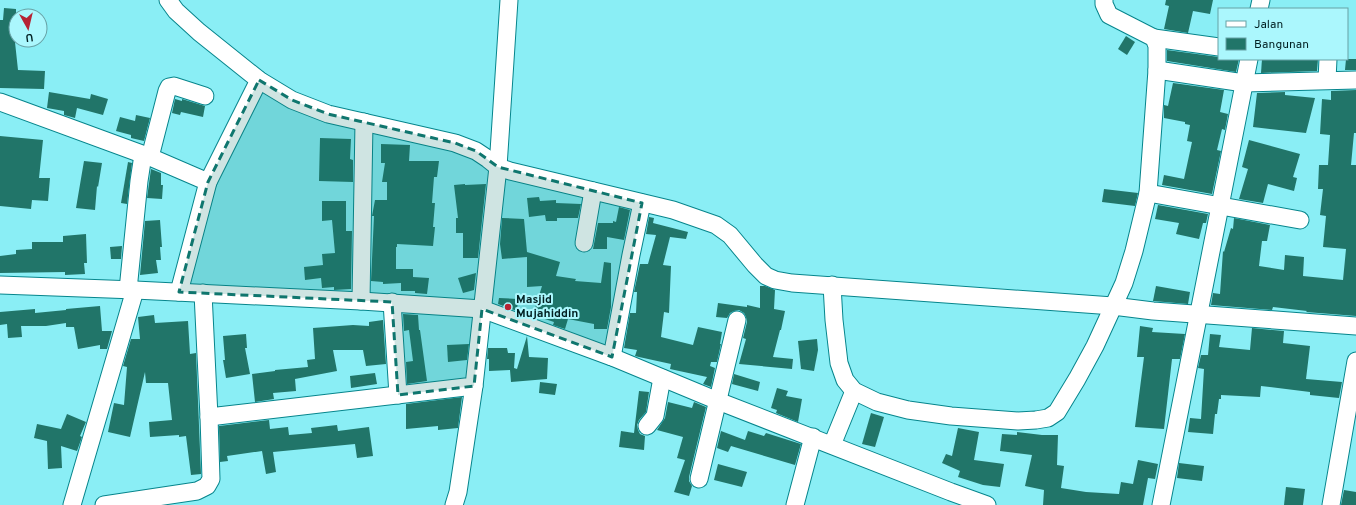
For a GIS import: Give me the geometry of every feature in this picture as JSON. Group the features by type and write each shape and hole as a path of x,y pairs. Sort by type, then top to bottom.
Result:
{"street":[{"path":"168,0 176,11 199,32 259,80 292,100 328,114 455,143 476,151 498,167 673,210 716,225 730,235 766,276 775,280 792,283 1113,306 1153,311 1356,326"},
{"path":"454,505 458,492 474,386 498,167 509,0"},
{"path":"1104,0 1104,4 1109,15 1154,38 1218,47"},
{"path":"832,285 838,363 845,380 854,391 877,402 908,410 951,416 1018,421 1048,418 1057,412 1064,403 1094,346 1126,276 1134,251 1148,194 1157,70 1157,46 1154,38"},
{"path":"1161,505 1249,60"},
{"path":"1327,80 1328,60"},
{"path":"1157,70 1244,84 1356,80"},
{"path":"179,292 208,182 259,80"},
{"path":"72,505 131,290 138,188 166,91 169,87 174,86 205,96"},
{"path":"0,102 147,156 208,182"},
{"path":"361,301 364,122"},
{"path":"584,243 593,191"},
{"path":"1148,194 1300,220"},
{"path":"612,357 642,203"},
{"path":"0,285 392,302 482,309 612,357 718,401 832,445 950,499 987,505"},
{"path":"104,505 197,491 207,486 211,479 203,293"},
{"path":"392,302 398,395"},
{"path":"699,479 738,320"},
{"path":"1331,505 1356,361"},
{"path":"647,426 655,416 662,378"},
{"path":"209,417 474,386"},
{"path":"832,445 854,391"},
{"path":"795,505 812,437"}],"highlighted area":[{"path":"259,80 292,100 328,114 455,143 476,151 498,167 642,203 612,357 482,309 474,386 398,395 392,302 179,292 208,182"}],"building":[{"path":"1166,0 1213,0 1210,14 1193,11 1188,33 1164,29 1169,6 1165,5"},
{"path":"4,8 8,8 8,48 16,48 18,70 45,71 44,89 0,88 0,20 3,20"},
{"path":"1126,36 1135,42 1127,55 1118,49"},
{"path":"1167,50 1218,57 1218,60 1239,60 1236,72 1167,61"},
{"path":"1356,59 1356,70 1345,70 1346,60"},
{"path":"1262,60 1318,60 1317,71 1261,73"},
{"path":"1173,83 1224,90 1220,112 1228,114 1225,130 1222,129 1217,150 1221,151 1212,194 1162,185 1164,175 1184,179 1192,142 1187,141 1190,125 1185,124 1185,122 1164,118 1164,105 1168,106"},
{"path":"1356,90 1356,133 1354,133 1351,165 1356,165 1356,316 1306,312 1307,311 1273,307 1272,310 1211,305 1213,293 1220,294 1223,251 1224,252 1231,228 1233,229 1234,218 1270,225 1267,241 1262,241 1259,266 1284,270 1285,255 1304,257 1303,276 1343,280 1346,249 1323,247 1326,216 1320,215 1323,189 1318,189 1319,165 1328,165 1330,135 1320,134 1322,99 1331,100 1331,91"},
{"path":"49,92 90,99 91,94 108,99 103,115 77,108 75,118 64,115 64,111 47,108"},
{"path":"1285,92 1285,95 1315,98 1306,133 1253,127 1257,93"},
{"path":"175,99 182,101 182,99 205,106 203,117 181,112 180,115 172,113"},
{"path":"136,115 150,118 144,141 131,138 131,135 116,131 120,117 135,121"},
{"path":"0,136 43,140 39,178 50,178 48,201 32,200 31,209 0,206"},
{"path":"320,138 351,139 350,159 353,160 353,182 319,181"},
{"path":"1249,140 1300,154 1293,177 1297,178 1294,191 1268,184 1263,203 1239,199 1248,169 1242,167"},
{"path":"381,144 410,145 409,161 439,161 437,177 434,177 432,203 435,203 433,246 397,244 396,247 396,269 413,269 413,277 429,278 427,294 415,293 415,291 401,291 401,283 383,284 383,282 371,281 374,216 372,216 375,200 387,200 387,182 382,182 385,163 381,163"},
{"path":"84,161 102,163 98,187 97,186 95,210 76,208"},
{"path":"128,162 132,163 127,204 121,203"},
{"path":"151,169 161,173 161,185 163,185 162,199 147,198"},
{"path":"486,184 478,258 463,258 463,233 456,233 456,218 458,218 454,185"},
{"path":"1104,189 1138,193 1135,206 1102,202"},
{"path":"539,197 540,201 556,200 556,203 581,204 578,218 557,218 557,221 546,221 545,215 529,217 527,198"},
{"path":"322,201 346,201 346,231 352,231 351,289 334,290 334,287 322,288 321,278 305,280 304,267 323,265 322,254 335,253 332,220 322,221"},
{"path":"1158,205 1208,214 1206,223 1203,223 1199,239 1176,234 1179,223 1155,219"},
{"path":"619,207 630,210 624,240 607,237 607,249 593,249 598,223 616,222"},
{"path":"649,217 654,218 653,223 688,232 686,239 670,237 663,265 671,266 669,313 664,312 661,337 693,345 698,327 722,332 717,362 711,362 710,366 715,368 711,387 703,384 707,377 670,369 671,364 635,356 637,350 624,348 630,313 636,313 637,292 634,292 640,264 648,264 656,235 646,234"},
{"path":"502,218 524,219 527,252 560,262 556,276 576,279 575,281 601,283 604,262 611,263 611,307 607,329 594,329 594,324 568,319 565,329 553,325 554,322 533,315 542,286 527,287 527,257 502,259 500,244"},
{"path":"160,220 162,247 160,247 161,260 156,260 158,273 140,275 145,221"},
{"path":"86,234 87,263 84,263 85,274 65,275 65,272 0,273 0,256 16,254 16,250 32,249 32,242 63,242 63,236"},
{"path":"122,246 121,259 111,259 110,247"},
{"path":"476,273 474,290 463,293 458,278"},
{"path":"760,286 765,286 775,290 774,309 785,311 773,357 793,359 792,369 739,364 746,339 743,338 747,322 746,317 744,313 739,310 730,313 727,318 716,317 718,303 747,307 747,305 760,308"},
{"path":"1156,286 1190,292 1188,304 1153,301"},
{"path":"499,298 518,299 517,311 498,304"},
{"path":"100,306 102,331 112,331 107,349 100,349 100,345 78,349 74,327 66,327 66,323 46,326 21,326 22,337 8,338 7,324 0,325 0,312 35,309 35,313"},
{"path":"403,314 418,315 427,381 407,384 406,362 413,361 409,330 404,331"},
{"path":"154,315 155,323 188,321 190,354 196,353 201,474 191,475 186,436 150,437 149,422 172,420 168,383 146,383 145,372 130,437 108,432 114,403 124,405 127,367 123,366 131,339 140,339 138,317"},
{"path":"383,320 386,364 366,366 363,350 333,350 337,371 295,379 296,391 273,393 274,399 255,402 252,374 308,367 307,360 315,359 313,328 353,325 369,326 369,322"},
{"path":"1140,326 1153,328 1152,332 1185,334 1180,359 1172,359 1164,429 1135,427 1144,357 1137,357"},
{"path":"1252,328 1284,331 1283,343 1310,346 1306,379 1342,382 1339,398 1310,395 1310,392 1261,386 1260,397 1221,395 1217,414 1215,414 1213,434 1188,432 1190,418 1201,419 1204,369 1198,368 1201,355 1208,355 1210,334 1221,335 1219,347 1250,350"},
{"path":"246,334 247,348 245,348 250,374 226,378 223,360 225,360 223,336"},
{"path":"527,336 529,357 548,358 547,379 511,382 510,370 489,371 489,359 487,359 488,348 507,348 508,353 515,353 514,368 517,369"},
{"path":"817,339 818,350 814,371 801,369 798,341"},
{"path":"469,344 467,360 448,362 447,345"},
{"path":"375,373 377,384 351,388 350,376"},
{"path":"734,374 760,382 758,391 732,384"},
{"path":"540,382 557,384 555,395 539,393"},
{"path":"777,388 788,391 786,396 802,399 798,422 776,413 777,410 771,408"},
{"path":"639,391 649,392 646,412 639,420 637,425 640,434 645,436 644,450 619,447 621,431 634,433"},
{"path":"462,397 458,428 438,430 438,426 406,429 406,404"},
{"path":"668,402 692,408 694,402 706,407 689,477 689,481 692,486 689,496 674,492 685,460 677,458 683,437 657,430 665,418"},
{"path":"871,413 884,417 875,447 862,444"},
{"path":"67,414 86,422 80,436 82,437 77,451 61,446 62,468 48,469 47,441 34,438 37,424 61,429"},
{"path":"269,420 270,429 288,427 289,435 312,433 311,428 337,425 338,431 369,427 373,456 357,458 355,444 273,452 276,472 266,474 262,451 227,456 228,461 220,462 219,426"},
{"path":"958,428 979,432 974,460 1004,464 1000,487 983,485 958,477 960,471 942,463 946,454 952,456"},
{"path":"721,431 745,440 748,431 764,436 766,433 801,444 795,465 731,446 728,452 717,448"},
{"path":"1017,432 1058,435 1057,465 1064,466 1061,488 1086,492 1119,494 1121,482 1133,484 1138,460 1158,464 1155,479 1148,478 1143,505 1043,505 1044,490 1025,486 1032,455 1000,451 1002,434 1017,435"},
{"path":"1179,463 1204,466 1202,481 1177,478"},
{"path":"718,464 747,472 742,487 714,480"},
{"path":"1286,487 1305,489 1303,505 1284,505"},
{"path":"1344,490 1356,492 1356,505 1341,505"}],"place":[{"name":"Masjid Mujahiddin","path":"508,307"}]}
